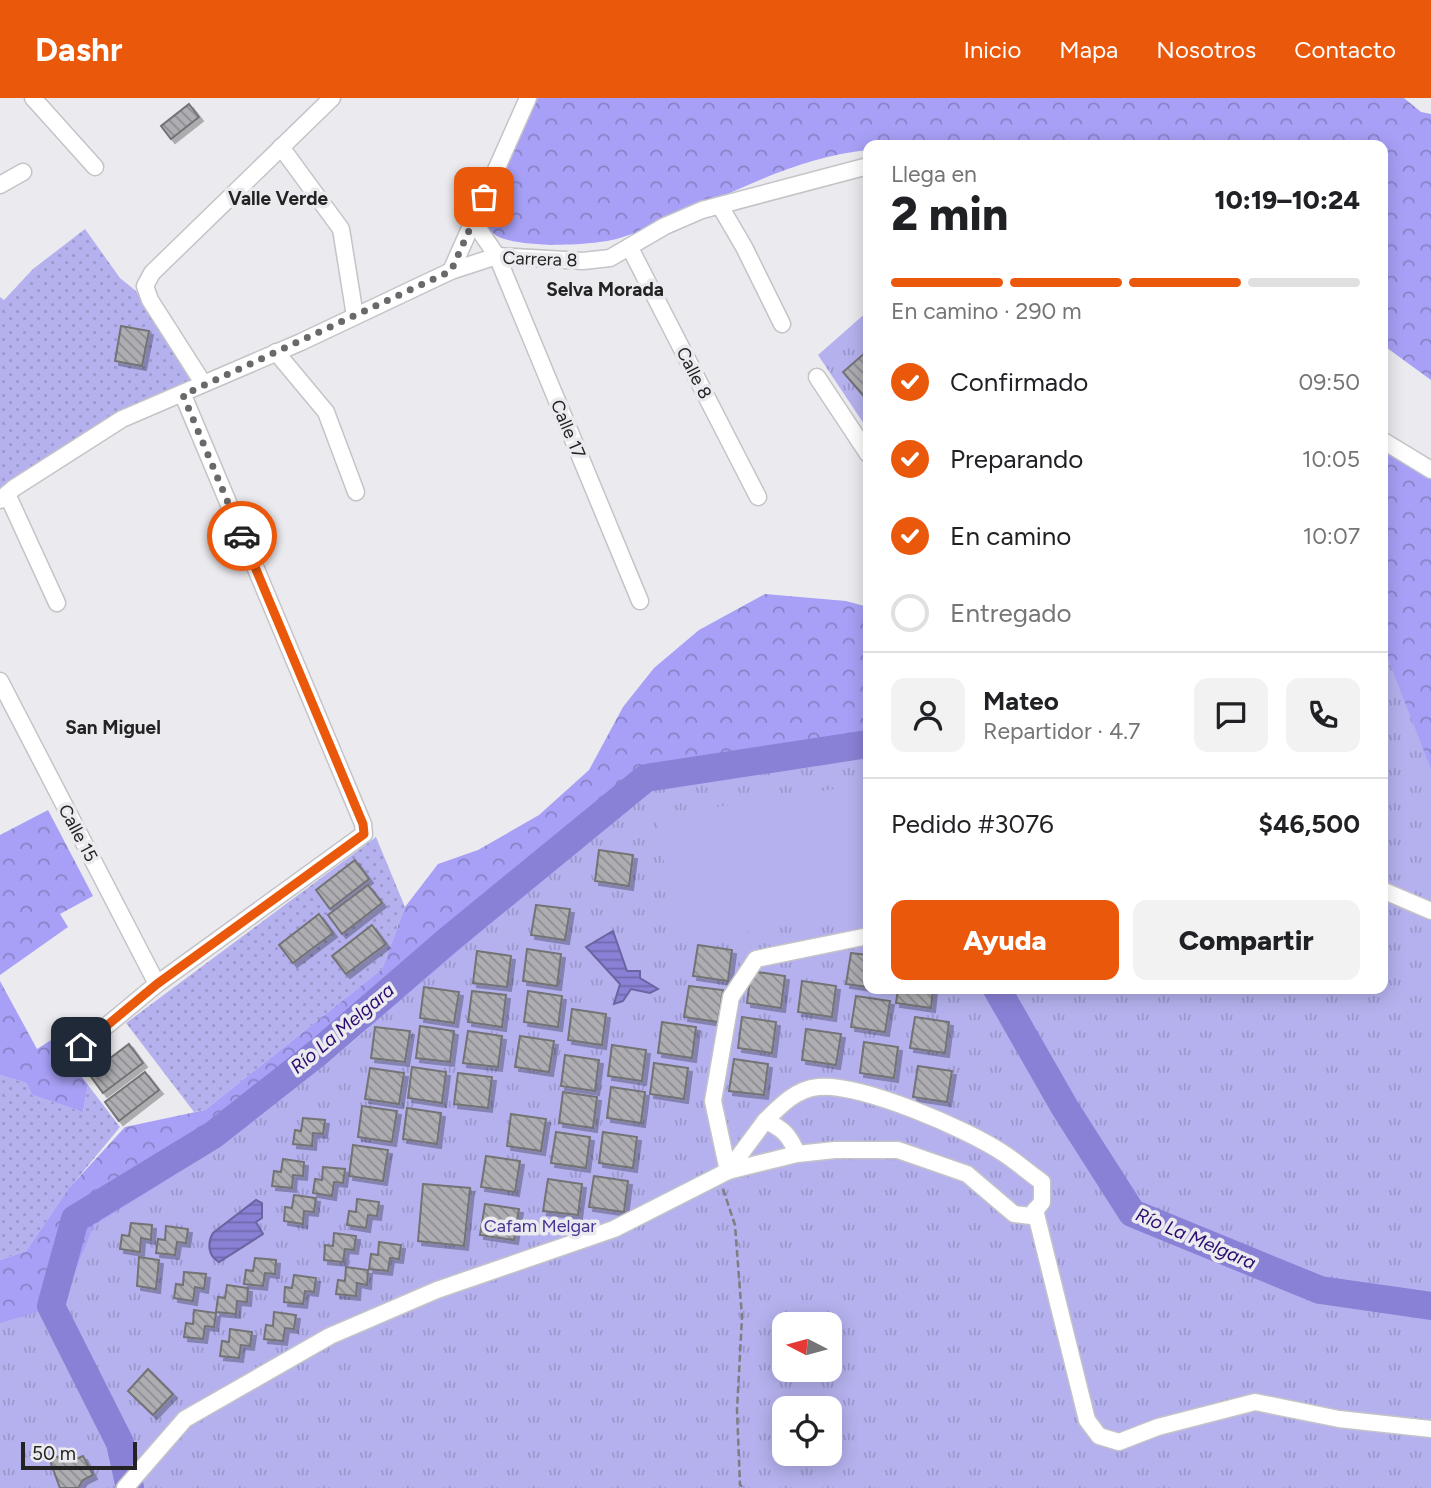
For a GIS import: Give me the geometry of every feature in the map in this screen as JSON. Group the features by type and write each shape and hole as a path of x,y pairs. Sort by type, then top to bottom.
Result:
{"street":[{"path":"33,98 95,167"},
{"path":"203,383 149,300 145,286 152,273 332,98"},
{"path":"451,271 528,98"},
{"path":"281,147 341,229 355,316"},
{"name":"Carrera 8","path":"4,497 122,419 183,395 203,383 451,271 497,256 583,261 610,258 664,226 720,206 863,167"},
{"path":"0,185 23,172"},
{"path":"720,206 744,247 782,324"},
{"name":"Calle 17","path":"473,221 497,256 640,601"},
{"name":"Calle 8","path":"630,248 758,497"},
{"path":"276,352 326,412 356,492"},
{"path":"817,377 863,444"},
{"path":"81,1047 157,984 364,834 363,824 183,395"},
{"path":"1388,444 1431,470"},
{"path":"4,497 57,603"},
{"name":"Calle 15","path":"0,681 157,984"},
{"path":"1388,893 1431,911"},
{"path":"723,1174 713,1101 731,997 756,959 863,937"},
{"path":"125,1488 185,1419 330,1336 437,1290 614,1229 723,1174 797,1154 835,1150 898,1150 967,1174 1014,1214 1031,1216 1042,1202 1042,1182 1002,1152 938,1121 847,1087 816,1087 797,1093 765,1121 723,1174"},
{"path":"765,1121 782,1128 792,1141 797,1154"},
{"path":"1035,1210 1087,1420 1099,1436 1119,1442 1158,1427 1255,1402 1339,1419 1431,1429"}],"path":[{"path":"723,1174 735,1225 742,1317 737,1410 740,1485 744,1488"}],"green space":[{"path":"538,98 1404,98 1421,112 1431,114 1431,380 1388,349 1388,140 863,140 863,151 805,163 774,174 623,237 578,244 541,244 523,243 497,236 482,222 524,120"},
{"path":"85,229 120,278 136,291 193,382 0,494 0,297 4,300 33,269"},
{"path":"863,315 863,422 818,355"},
{"path":"1388,454 1431,478 1431,887 1388,871"},
{"path":"765,594 846,601 863,606 863,786 425,985 336,1052 278,1127 0,1391 0,1260 26,1251 69,1188 125,1127 205,1110 382,969 405,907 438,864 478,850 539,815 589,770 623,707 654,668 699,630"},
{"name":"Cafam Melgar","path":"1388,659 1431,769 1431,1488 0,1488 0,1323 61,1305 94,1225 159,1185 325,1065 653,784 863,755 863,994 1388,994"},
{"path":"863,785 863,915 676,943 657,816"},
{"path":"48,810 93,896 60,914 68,927 0,975 0,835"},
{"path":"376,837 405,907 382,969 205,1110 194,1112 126,1023"},
{"path":"0,981 37,1049 67,1030 71,1035 78,1072 88,1085 83,1112 32,1095 26,1083 0,1075"},
{"path":"0,1075 26,1083 32,1095 83,1112 88,1085 120,1127 67,1191 26,1251 0,1260"}],"shaded area":[{"path":"613,931 627,971 640,971 640,978 658,989 650,993 631,989 623,1001 614,1004 620,984 586,947"},
{"path":"256,1200 262,1203 262,1218 256,1222 263,1234 219,1262 210,1249 213,1233"}],"building":[{"path":"189,104 199,117 171,139 161,126"},
{"path":"121,326 149,331 142,366 115,361"},
{"path":"863,355 863,395 843,372"},
{"path":"599,850 633,855 629,886 595,881"},
{"path":"355,860 369,879 330,909 316,890"},
{"path":"368,885 382,903 342,934 328,915"},
{"path":"536,905 570,909 565,940 531,935"},
{"path":"319,914 333,933 293,963 279,945"},
{"path":"372,925 386,944 346,974 332,956"},
{"path":"698,945 732,950 728,981 693,976"},
{"path":"527,949 561,954 557,986 523,981"},
{"path":"477,951 511,956 507,987 473,983"},
{"path":"851,953 863,954 863,986 846,984"},
{"path":"751,971 785,976 781,1008 747,1003"},
{"path":"802,981 836,986 832,1017 798,1012"},
{"path":"689,986 723,990 718,1022 684,1017"},
{"path":"424,987 459,992 454,1023 420,1018"},
{"path":"472,991 506,995 502,1027 468,1022"},
{"path":"528,991 562,996 558,1027 524,1022"},
{"path":"897,994 932,994 931,1008 896,1003"},
{"path":"856,996 890,1001 885,1032 851,1027"},
{"path":"572,1009 606,1014 602,1045 568,1040"},
{"path":"742,1017 776,1022 772,1053 738,1048"},
{"path":"915,1017 949,1022 945,1053 910,1048"},
{"path":"662,1022 696,1027 692,1058 658,1053"},
{"path":"420,1026 454,1031 450,1062 416,1058"},
{"path":"375,1027 410,1031 405,1062 371,1058"},
{"path":"806,1029 841,1034 836,1065 802,1060"},
{"path":"468,1031 502,1036 498,1067 463,1063"},
{"path":"520,1036 554,1041 549,1072 515,1067"},
{"path":"864,1042 898,1047 894,1078 860,1073"},
{"path":"129,1044 143,1063 103,1093 89,1074"},
{"path":"612,1045 646,1050 642,1081 608,1076"},
{"path":"565,1055 599,1060 595,1091 561,1086"},
{"path":"734,1059 768,1064 764,1095 729,1091"},
{"path":"654,1063 688,1068 684,1099 650,1094"},
{"path":"918,1066 952,1071 947,1102 913,1097"},
{"path":"412,1067 446,1072 442,1103 408,1098"},
{"path":"370,1068 404,1073 399,1104 365,1099"},
{"path":"145,1072 159,1090 119,1121 105,1102"},
{"path":"458,1073 492,1077 488,1108 454,1104"},
{"path":"611,1087 645,1092 641,1123 607,1118"},
{"path":"563,1092 597,1097 593,1128 559,1123"},
{"path":"362,1106 397,1111 392,1142 358,1137"},
{"path":"407,1108 441,1113 437,1144 403,1139"},
{"path":"511,1114 546,1119 541,1151 507,1146"},
{"path":"303,1118 325,1120 323,1134 313,1133 312,1146 293,1144 295,1130 301,1131"},
{"path":"556,1132 590,1137 586,1168 551,1163"},
{"path":"603,1132 637,1137 633,1168 599,1163"},
{"path":"353,1145 388,1150 383,1181 349,1176"},
{"path":"486,1156 520,1161 515,1192 481,1187"},
{"path":"283,1159 304,1162 303,1176 293,1175 292,1188 272,1186 274,1171 281,1172"},
{"path":"323,1167 345,1169 343,1183 334,1182 332,1196 313,1193 315,1179 322,1180"},
{"path":"594,1176 628,1181 624,1212 589,1207"},
{"path":"548,1179 582,1184 578,1215 543,1211"},
{"path":"423,1184 470,1188 464,1246 418,1241"},
{"path":"294,1195 316,1198 314,1212 304,1211 303,1224 284,1221 285,1207 292,1208"},
{"path":"357,1199 379,1202 377,1216 368,1215 366,1228 347,1225 349,1211 356,1212"},
{"path":"485,1204 519,1209 514,1240 480,1235"},
{"path":"131,1223 152,1225 151,1240 141,1238 140,1252 120,1249 122,1235 129,1236"},
{"path":"166,1226 188,1229 186,1243 177,1242 175,1255 156,1253 158,1239 165,1240"},
{"path":"334,1233 356,1236 354,1250 345,1249 343,1262 324,1260 325,1245 333,1246"},
{"path":"379,1242 401,1245 399,1259 390,1258 388,1271 369,1269 371,1254 378,1255"},
{"path":"139,1257 159,1260 156,1289 137,1286"},
{"path":"255,1258 276,1260 275,1274 265,1273 263,1286 244,1284 246,1270 253,1271"},
{"path":"346,1267 368,1270 367,1285 357,1283 356,1296 336,1294 338,1280 345,1281"},
{"path":"184,1272 206,1274 204,1289 195,1287 193,1301 174,1298 176,1284 183,1285"},
{"path":"294,1275 316,1278 314,1292 305,1291 303,1304 284,1302 285,1287 292,1288"},
{"path":"227,1285 248,1288 247,1302 237,1301 236,1314 216,1312 218,1297 225,1298"},
{"path":"194,1310 216,1313 214,1327 205,1326 203,1339 184,1337 186,1323 193,1324"},
{"path":"274,1312 296,1315 294,1329 285,1328 283,1341 264,1339 266,1325 273,1326"},
{"path":"230,1329 252,1332 250,1346 241,1345 239,1358 220,1356 222,1341 229,1342"},
{"path":"148,1369 173,1394 153,1415 128,1391"},
{"path":"51,1456 76,1459 83,1456 93,1475 83,1480 78,1488 60,1488 50,1461"}],"waterway":[{"name":"Río La Melgara","path":"130,1488 120,1443 51,1306 75,1219 213,1135 321,1050 447,941 646,778 863,745"},
{"name":"Río La Melgara","path":"1000,994 1065,1108 1132,1213 1320,1290 1431,1306"}],"way so far":[{"path":"242,536 183,395 203,383 301,342 451,271 484,197"}],"district":[{"name":"Valle Verde","path":"278,198"},
{"name":"Selva Morada","path":"605,289"},
{"name":"San Miguel","path":"113,727"}],"route":[{"path":"81,1047 157,984 358,841 364,834 363,824 242,536"}]}
